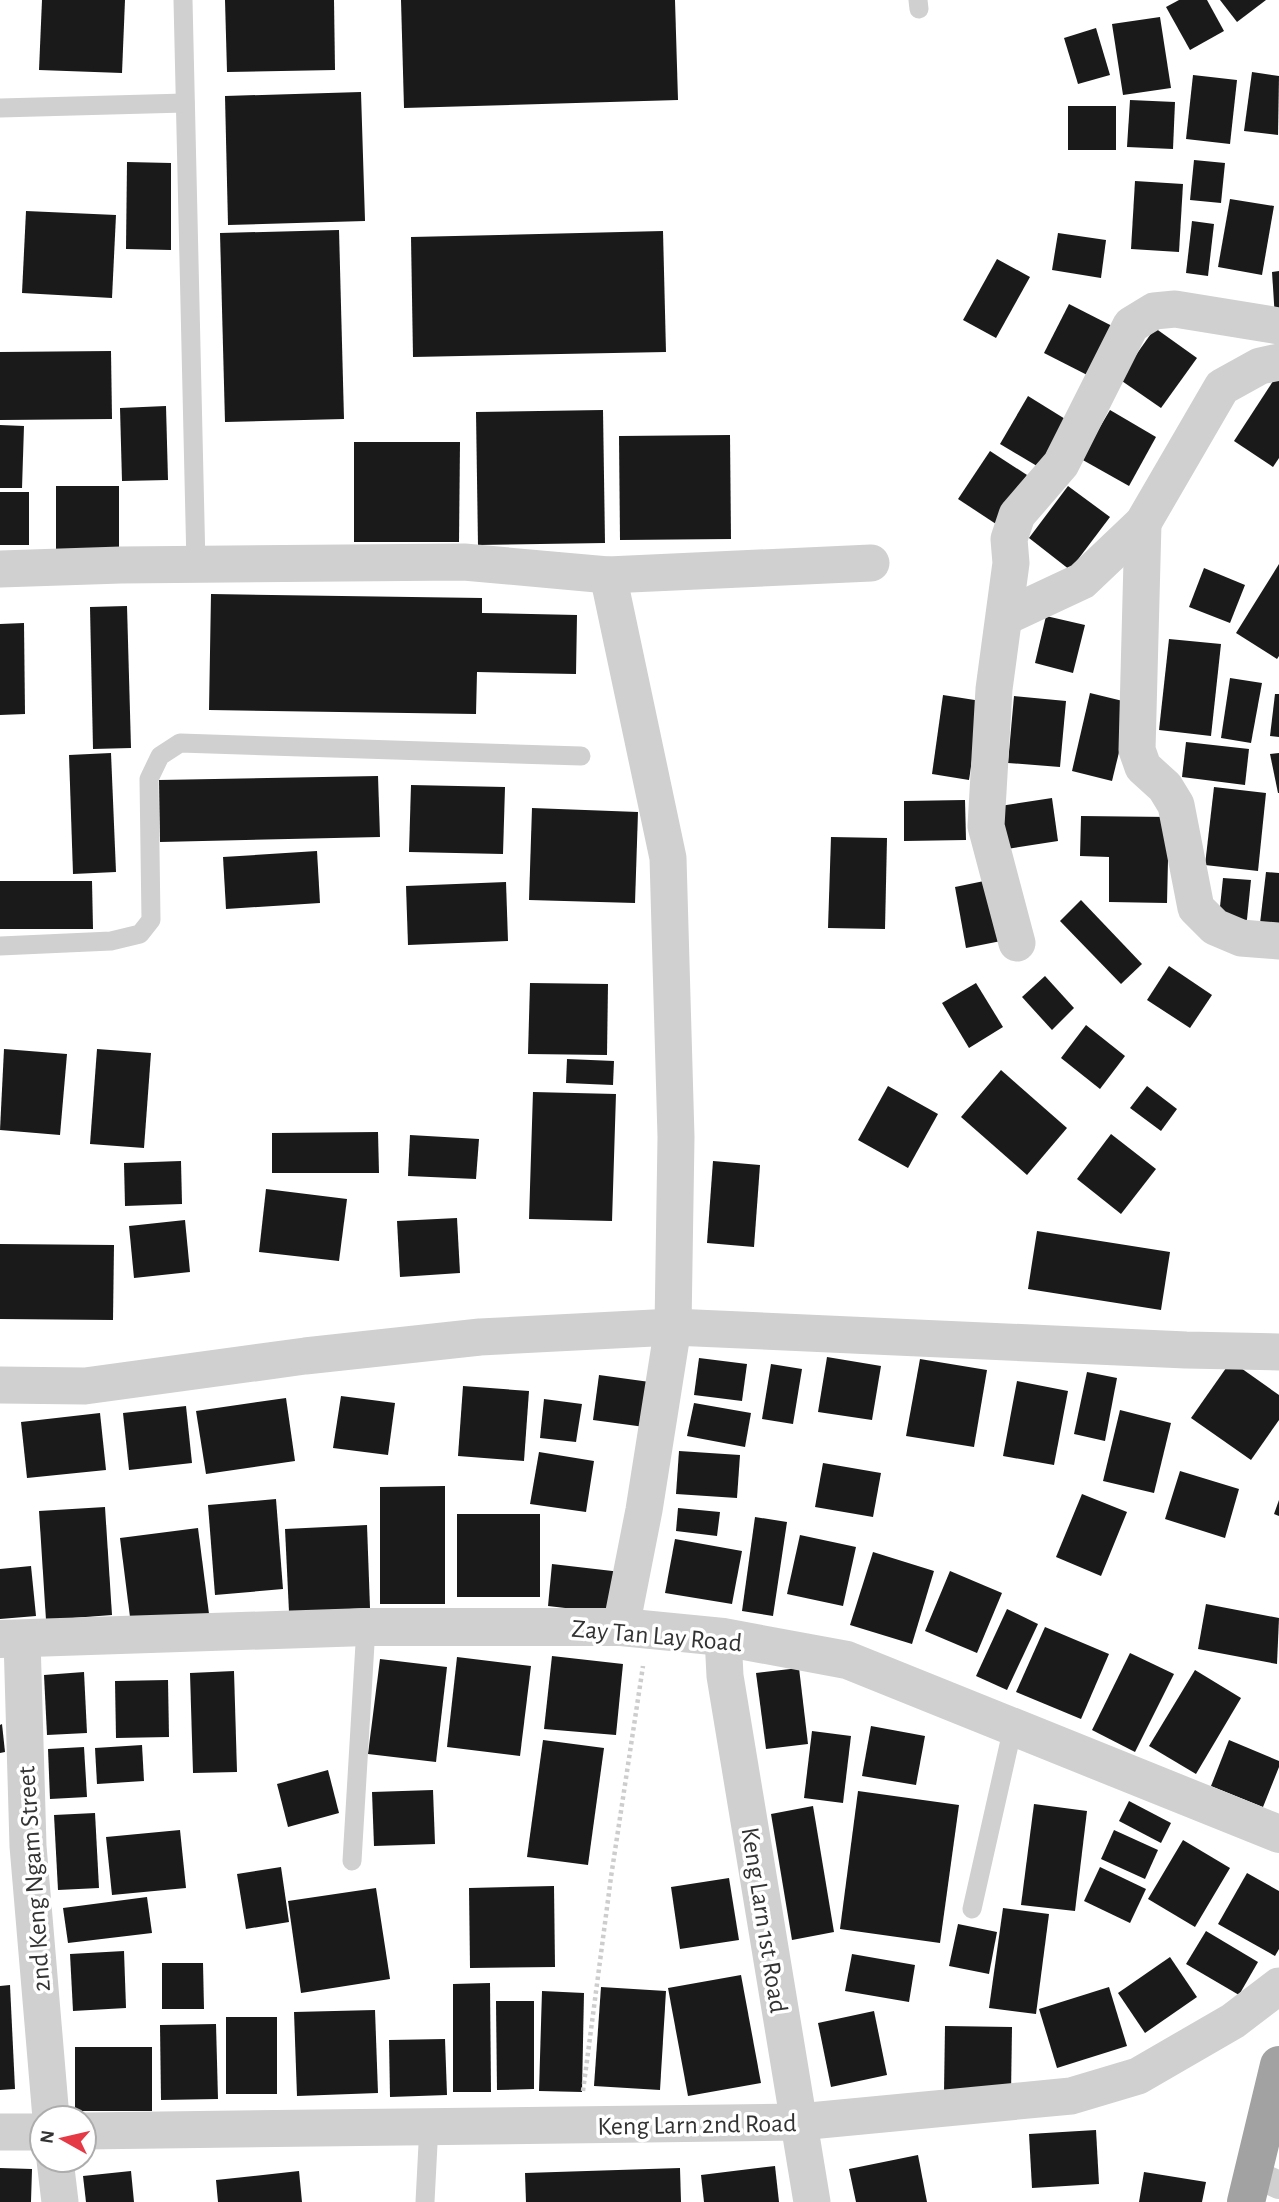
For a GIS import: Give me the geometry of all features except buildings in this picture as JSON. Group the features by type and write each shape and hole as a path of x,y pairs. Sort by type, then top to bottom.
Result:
{"highway":[{"path":"1259,2187 1279,2065"}],"street":[{"path":"1017,943 986,826 994,689 1011,563 1009,539 1017,515 1061,464 1131,325 1154,311 1175,309 1279,326"},
{"path":"1005,617 1082,581 1143,523 1222,387 1260,366 1279,362"},
{"path":"1143,523 1137,750 1143,767 1165,787 1176,805 1196,908 1215,927 1241,938 1279,941"},
{"path":"0,569 464,562 608,575 871,564"},
{"path":"608,575 668,858 676,1137 673,1327 644,1510 635,1628"},
{"path":"0,1385 85,1386 305,1356 480,1337 673,1327 1279,1352"},
{"name":"Zay Tan Lay Road","path":"11,1639 366,1627 635,1628 723,1637 847,1660 1279,1834"},
{"name":"Keng Larn 1st Road","path":"723,1637 725,1675 812,2202"},
{"name":"2nd Keng Ngam Street","path":"11,1639 50,2104"},
{"name":"Keng Larn 2nd Road","path":"98,2131 799,2122 1071,2096 1138,2076 1233,2021 1279,1986"},
{"path":"0,2132 28,2132"},
{"path":"57,2174 60,2202"}],"lane":[{"path":"183,0 196,565"},
{"path":"0,108 185,103"},
{"path":"0,946 111,942 140,934 151,920 149,779 160,756 180,743 581,756"},
{"path":"352,1861 366,1627"},
{"path":"972,1909 1013,1727"},
{"path":"425,2202 429,2126"}],"path":[{"path":"578,2126 611,1877 635,1628"}]}
